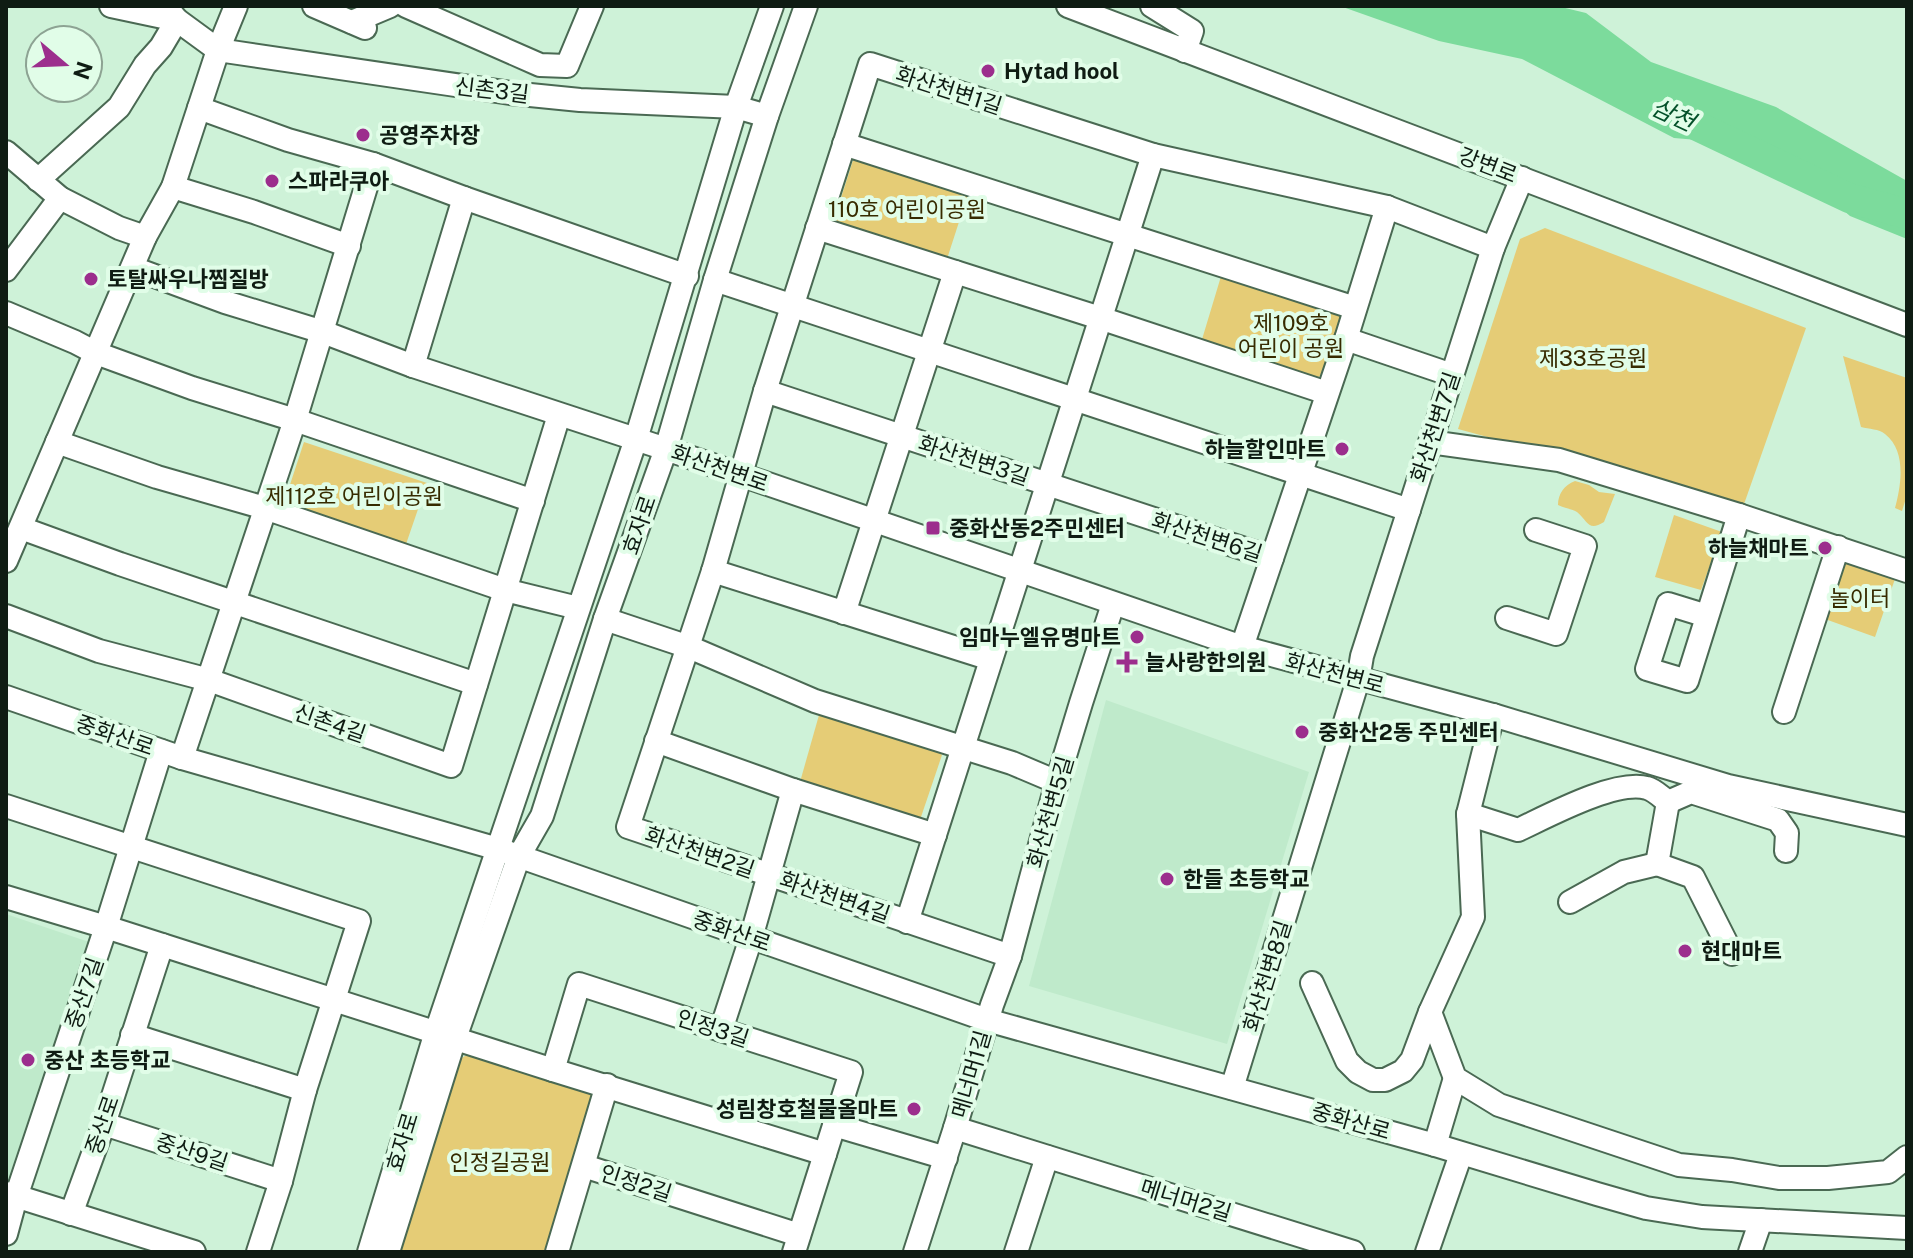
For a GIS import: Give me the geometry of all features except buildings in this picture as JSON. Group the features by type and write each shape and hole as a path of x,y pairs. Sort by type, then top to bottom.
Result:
{"street":[{"name":"신촌3길","path":"111,6 172,13 218,50 510,93 580,100 736,107 767,116"},
{"path":"6,561 145,237 173,187 218,50 236,6"},
{"path":"314,6 358,25 390,6"},
{"path":"406,6 442,13 540,65 567,66 592,6"},
{"name":"효자로","path":"369,1252 508,853 578,608 636,439 736,107 772,6"},
{"name":"효자로","path":"508,853 542,816 605,619 666,449 715,280 806,6"},
{"name":"강변로","path":"1068,6 1907,325"},
{"path":"1152,6 1192,31 1185,51"},
{"path":"38,180 119,107 145,65 161,47 172,13"},
{"name":"화산천변1길","path":"742,476 765,391 870,64 1153,155"},
{"path":"199,108 288,140 373,164 687,276"},
{"path":"844,144 1355,308"},
{"path":"6,152 60,198 119,228 145,237"},
{"path":"1153,155 1387,207 1493,248"},
{"name":"화산천변3길","path":"1020,570 1153,155"},
{"path":"172,755 209,680 323,332 373,164"},
{"name":"화산천변7길","path":"1358,680 1362,656 1493,248 1522,178"},
{"path":"173,187 349,246"},
{"path":"6,270 60,198"},
{"path":"413,366 464,198"},
{"name":"화산천변6길","path":"1242,647 1387,207"},
{"path":"817,228 1327,393"},
{"path":"133,268 413,366 636,439"},
{"path":"844,613 955,272"},
{"path":"715,280 1409,510"},
{"path":"6,313 96,353 192,388 533,501"},
{"path":"1346,339 1452,375"},
{"path":"765,391 901,436"},
{"path":"21,528 476,684 559,415"},
{"name":"화산천변3길","path":"901,436 1141,515"},
{"name":"화산천변로","path":"636,439 1242,647 1493,715 1728,786 1907,825"},
{"path":"57,442 157,477 265,508 505,590 578,608"},
{"path":"1430,442 1559,460 1907,571"},
{"name":"화산천변2길","path":"742,476 689,647 628,827 768,875"},
{"name":"화산천변6길","path":"1141,515 1272,558"},
{"path":"1707,616 1739,515"},
{"path":"1507,618 1556,634 1566,605 1585,546 1536,530"},
{"path":"1784,712 1838,547"},
{"name":"화산천변4길","path":"768,875 907,922 1020,570"},
{"path":"713,571 991,659"},
{"name":"화산천변5길","path":"987,1020 1010,956 1057,782 1113,604"},
{"name":"신촌4길","path":"6,616 99,651 209,680 451,766 476,684"},
{"path":"605,619 689,647 815,701 1012,763 1057,782"},
{"name":"화산천변8길","path":"1232,1088 1358,680"},
{"name":"중화산로","path":"6,697 172,755 508,853 987,1020 1435,1145 1646,1208 1702,1217 1907,1228"},
{"path":"1312,983 1347,1061 1358,1072 1373,1080 1385,1080 1403,1071 1412,1060 1473,917 1468,814 1493,715"},
{"path":"656,741 793,790 935,835"},
{"name":"중산7길","path":"6,1234 11,1195 132,847 172,755"},
{"path":"1468,814 1518,830 1609,790 1631,786 1649,789 1668,802"},
{"path":"721,1030 793,790"},
{"path":"1668,802 1691,792 1778,820 1787,833 1786,851"},
{"path":"1657,864 1668,802"},
{"path":"6,806 359,921 258,1252"},
{"path":"1570,902 1624,872 1657,864 1693,877 1732,954"},
{"path":"6,897 106,927"},
{"path":"907,922 1010,956"},
{"name":"중산7길","path":"106,927 446,1035"},
{"name":"중산로","path":"71,1214 104,1124 162,945"},
{"name":"인정3길","path":"553,1070 579,984 851,1072 797,1243 689,1200"},
{"path":"1430,1012 1455,1078 1435,1145"},
{"name":"메너머1길","path":"915,1252 987,1020"},
{"path":"132,1035 305,1090"},
{"path":"446,1035 825,1154"},
{"name":"효자로","path":"388,1252 446,1035"},
{"path":"1455,1078 1499,1105 1679,1165 1779,1178 1828,1178 1888,1172 1907,1157"},
{"name":"인정2길","path":"557,1252 607,1085"},
{"name":"중산9길","path":"104,1124 281,1181"},
{"path":"834,1125 946,1158"},
{"name":"메너머1길","path":"955,1128 1047,1157"},
{"path":"1427,1252 1461,1154"},
{"path":"1021,1251 1047,1157"},
{"name":"메너머2길","path":"1047,1157 1323,1247 1353,1252"},
{"name":"인정2길","path":"584,1166 689,1200"},
{"path":"11,1195 194,1252"},
{"path":"1750,1252 1761,1220"}],"shaded area":[{"name":"한들 초등학교","path":"1106,700 1309,772 1227,1044 1029,986"},
{"name":"중산 초등학교","path":"6,914 89,942 10,1178 6,1177"}],"green space":[{"name":"110호 어린이공원","path":"855,154 969,191 947,259 833,223"},
{"name":"제33호공원","path":"1545,228 1806,328 1743,507 1458,429 1520,239"},
{"name":"제109호 어린이 공원","path":"1222,273 1341,311 1333,353 1319,377 1311,382 1200,346"},
{"path":"1843,356 1907,378 1907,495 1902,511 1895,508 1900,479 1897,450 1883,432 1861,427"},
{"name":"제112호 어린이공원","path":"304,442 427,483 404,550 282,509"},
{"path":"1575,481 1599,492 1615,494 1604,522 1591,526 1577,512 1558,505 1562,490"},
{"path":"1674,515 1722,532 1701,590 1655,577"},
{"name":"놀이터","path":"1845,560 1896,576 1875,637 1825,619"},
{"path":"821,708 928,743 942,755 921,817 911,819 800,782"},
{"name":"인정길공원","path":"470,1053 594,1094 544,1252 400,1252 460,1059"}],"water":[{"path":"1340,6 1557,6 1586,13 1651,62 1776,107 1907,181 1907,239 1850,216 1768,146 1674,138 1522,59 1439,41"}],"waterway":[{"name":"삼천","path":"1697,126 1849,198 1907,214"}],"place":[{"name":"Hytad hool","path":"988,71"},
{"name":"공영주차장","path":"363,135"},
{"name":"스파라쿠아","path":"272,181"},
{"name":"토탈싸우나찜질방","path":"91,279"},
{"name":"하늘할인마트","path":"1342,449"},
{"name":"중화산동2주민센터","path":"933,528"},
{"name":"하늘채마트","path":"1825,548"},
{"name":"임마누엘유명마트","path":"1137,637"},
{"name":"늘사랑한의원","path":"1127,662"},
{"name":"중화산2동 주민센터","path":"1302,732"},
{"name":"한들 초등학교","path":"1167,879"},
{"name":"현대마트","path":"1685,951"},
{"name":"중산 초등학교","path":"28,1060"},
{"name":"성림창호철물올마트","path":"914,1109"}]}
